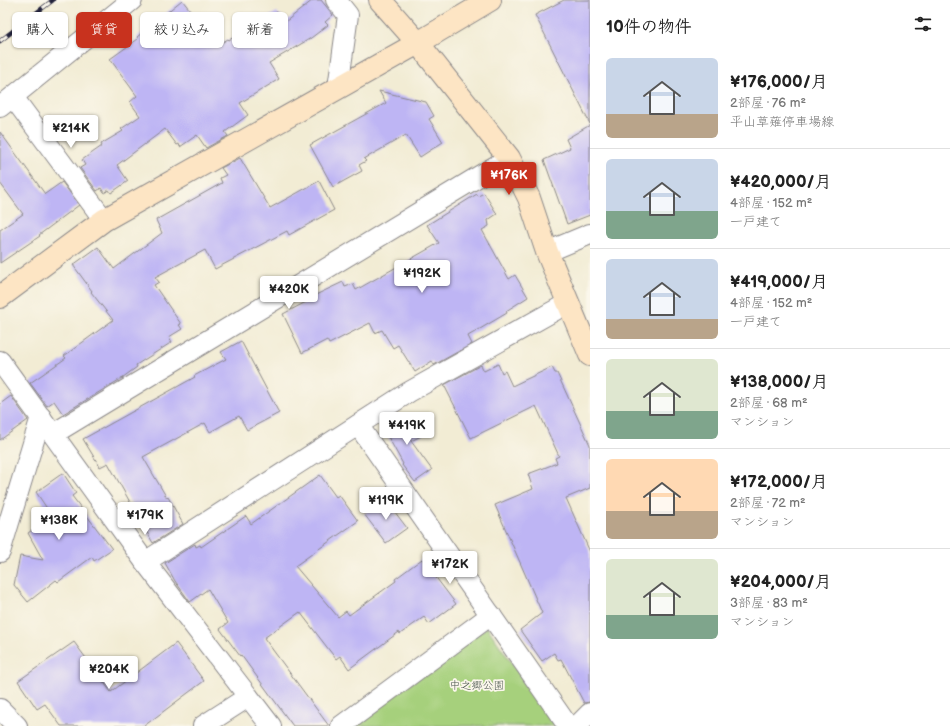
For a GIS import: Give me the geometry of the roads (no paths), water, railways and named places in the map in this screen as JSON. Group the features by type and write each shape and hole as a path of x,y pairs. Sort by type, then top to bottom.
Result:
{"street":[{"path":"104,220 6,102 132,0"},
{"path":"336,0 348,15 338,88"},
{"path":"380,0 418,43 509,158 529,198 547,252 590,355"},
{"path":"0,298 104,220 418,43 490,0"},
{"path":"53,434 509,158"},
{"path":"547,252 590,234"},
{"path":"144,562 409,392 568,303"},
{"path":"0,361 144,562 271,726"},
{"path":"0,552 41,417"},
{"path":"358,425 568,726"},
{"path":"341,726 490,615"},
{"path":"203,726 248,697"},
{"path":"0,709 17,726"},
{"path":"577,726 590,713"}],"railway":[{"path":"0,41 53,0"}],"park label":[{"name":"中之郷公園","path":"477,685"}]}
